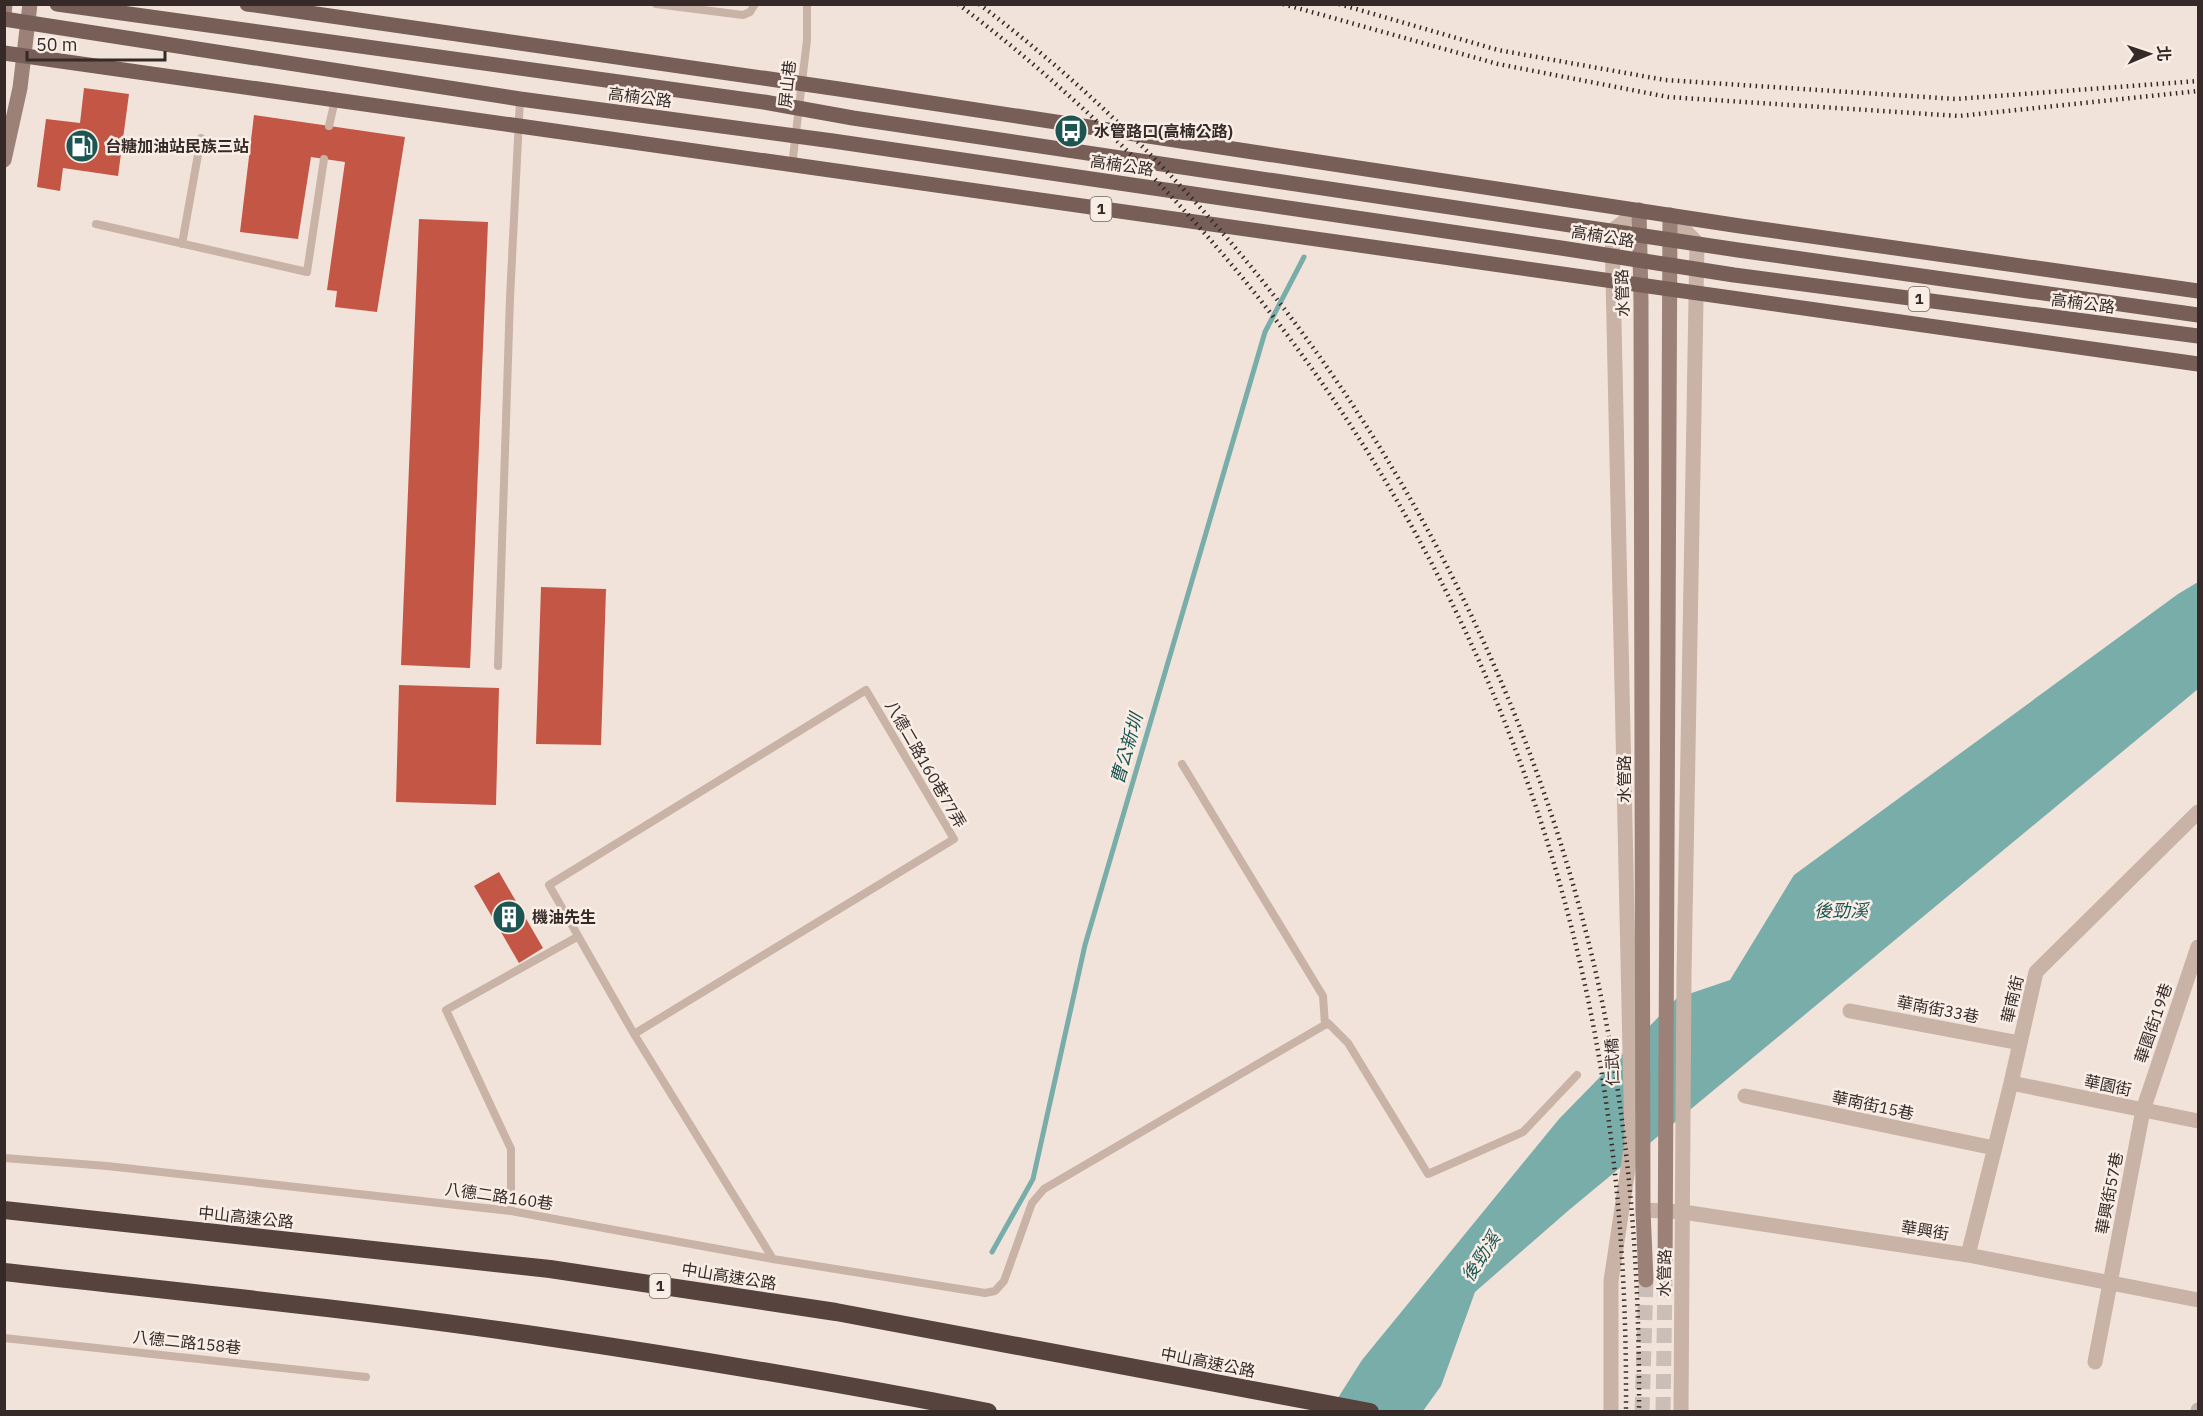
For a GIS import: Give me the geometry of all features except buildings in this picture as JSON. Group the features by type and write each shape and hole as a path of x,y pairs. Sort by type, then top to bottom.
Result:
{"highway":[{"name":"中山高速公路","path":"4,1210 550,1269 836,1312 1370,1412"},
{"path":"4,1272 250,1299 538,1336 836,1383 988,1412"}],"main road":[{"name":"高楠公路","path":"57,4 800,108 1639,235 2199,315"},
{"name":"高楠公路","path":"247,4 2199,291"},
{"name":"高楠公路","path":"4,17 520,99 796,135 1696,269 2199,336"},
{"name":"1","path":"4,53 2199,364"}],"street":[{"path":"4,17 5,4"},
{"path":"4,160 20,88 30,4"},
{"path":"1612,231 1639,210"},
{"name":"水管路","path":"1635,979 1639,210"},
{"path":"1670,215 1670,289"},
{"path":"1670,215 1696,243 1695,293"},
{"name":"水管路","path":"1612,231 1635,979"},
{"name":"水管路","path":"1665,1279 1670,289"},
{"name":"水管路","path":"1681,1412 1684,975 1695,293"},
{"name":"華南街","path":"1968,1255 2036,972 2199,812"},
{"name":"華園街19巷","path":"2143,1110 2199,947"},
{"name":"仁武橋","path":"1635,979 1638,1140"},
{"name":"華南街33巷","path":"1850,1011 2020,1043"},
{"name":"華園街","path":"2011,1083 2199,1121"},
{"name":"華南街15巷","path":"1745,1096 1994,1148"},
{"name":"華興街57巷","path":"2095,1362 2143,1110"},
{"path":"1611,1412 1611,1281 1638,1140"},
{"name":"水管路","path":"1638,1140 1646,1280"},
{"name":"華興街","path":"1643,1210 1664,1209 1968,1255 2199,1300"}],"lane":[{"path":"656,4 743,15 750,12 755,4"},
{"name":"屏山巷","path":"792,166 807,40 807,4"},
{"path":"498,666 520,99"},
{"path":"329,126 335,100"},
{"path":"182,244 201,138"},
{"path":"96,224 307,272 324,159"},
{"name":"八德二路160巷77弄","path":"634,1034 954,838 866,690 549,885 634,1034 773,1259"},
{"path":"1182,764 1323,996 1325,1025 1328,1023 1348,1043 1428,1173 1523,1132 1577,1075"},
{"path":"511,1211 511,1149 446,1010 577,937"},
{"name":"八德二路160巷","path":"4,1158 107,1166 511,1211 773,1259 985,1293 995,1291 1004,1281 1032,1203 1044,1190 1325,1025"},
{"name":"八德二路158巷","path":"4,1338 366,1377"}],"water":[{"name":"後勁溪","path":"2198,582 2198,689 1569,1210 1475,1292 1441,1386 1423,1411 1329,1412 1362,1360 1559,1119 1677,998 1730,980 1794,875 2178,594"}],"waterway":[{"name":"曹公新圳","path":"992,1252 1033,1179 1085,945 1265,332 1304,257"}],"tunnel":[{"path":"1663,1412 1665,1279"},
{"path":"1642,1412 1646,1280"}],"railway":[{"path":"958,4 1072,98 1177,202 1272,315 1357,435 1431,562 1494,695 1545,833 1583,976 1603,1084 1617,1192 1624,1302 1626,1412"},
{"path":"979,4 1091,97 1194,201 1287,313 1371,433 1443,560 1505,692 1556,829 1595,969 1606,1024 1616,1078 1630,1189 1637,1300 1639,1412"},
{"path":"1283,4 1498,64 1668,97 1959,116 2198,91"},
{"path":"1339,4 1498,50 1665,80 1956,99 2198,81"}],"place":[{"name":"水管路口(高楠公路)","path":"1071,131"},
{"name":"台糖加油站民族三站","path":"82,146"},
{"name":"機油先生","path":"509,917"}]}
